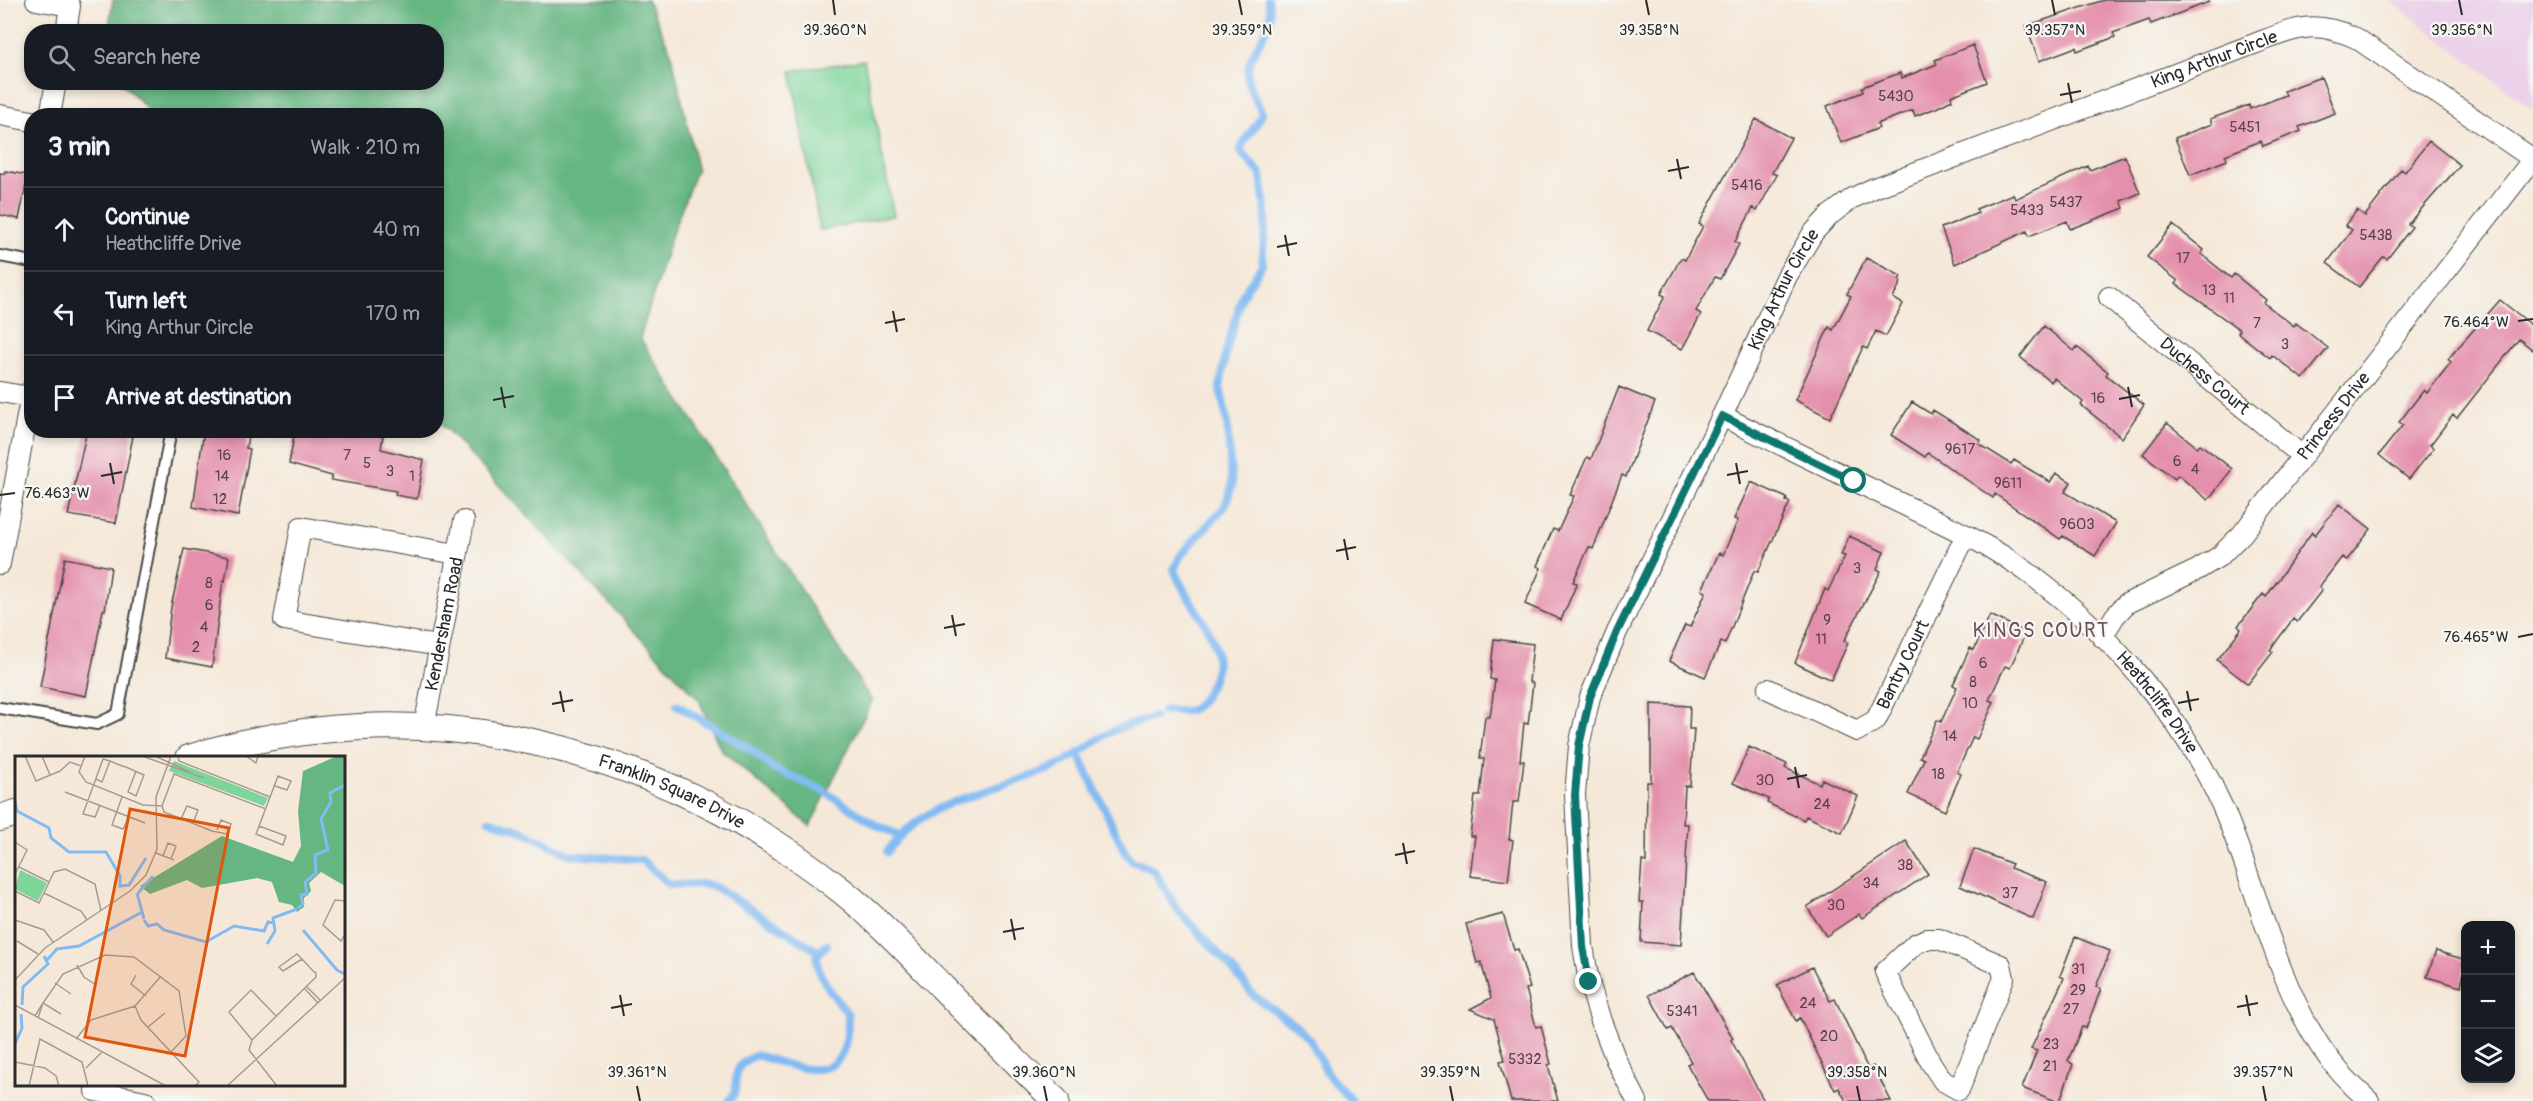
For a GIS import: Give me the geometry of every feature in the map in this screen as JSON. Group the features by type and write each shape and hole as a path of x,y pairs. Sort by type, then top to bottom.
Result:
{"street":[{"path":"36,0 71,3 67,24"},
{"name":"King Arthur Circle","path":"1637,1101 1616,1060 1589,982 1583,946 1575,795 1579,746 1590,697 1617,632 1787,276 1802,249 1830,215 1853,198 2294,29 2325,27 2356,38 2533,159"},
{"path":"51,108 55,90"},
{"path":"0,116 24,120"},
{"name":"Princess Drive","path":"2102,637 2126,604 2174,583 2220,556 2242,534 2533,159"},
{"name":"Duchess Court","path":"2109,297 2301,456"},
{"path":"0,392 24,393"},
{"name":"Heathcliffe Drive","path":"1722,416 1966,535 2029,574 2128,662 2165,708 2197,758 2234,833 2277,958 2304,1020 2321,1048 2369,1101"},
{"path":"0,564 3,524 24,426"},
{"name":"Kendersham Road","path":"424,727 464,521"},
{"path":"440,646 284,620 301,527 457,554"},
{"name":"Bantry Court","path":"1768,689 1857,731 1876,720 1966,535"},
{"name":"Franklin Square Drive","path":"196,756 261,737 371,725 424,727 510,735 618,764 727,812 805,863 880,924 1056,1101"},
{"path":"0,818 15,813"},
{"path":"1926,939 1939,939 2001,965 2004,978 1957,1095 1931,1064 1885,972 1915,944 1926,939"},
{"path":"94,1092 144,1101"}],"lane":[{"path":"0,256 24,260"},
{"path":"0,708 97,724 118,714 170,438"}],"shaded area":[{"path":"2389,0 2533,0 2533,110"}],"green space":[{"path":"113,0 647,0 671,52 697,168 672,234 640,338 872,701 810,826 721,750 699,700 444,427 444,108 146,108 129,90 444,90 444,24 109,24"},
{"path":"864,60 894,216 820,230 791,71"}],"building":[{"path":"2104,0 2209,0 2209,2 2151,24 2149,20 2113,33 2115,37 2077,51 2076,47 2039,61 2026,26"},
{"path":"1973,45 1987,82 1951,96 1952,100 1936,108 1915,116 1913,110 1877,124 1879,128 1841,143 1827,106 1863,92 1862,87 1900,73 1902,78 1937,64 1935,60"},
{"path":"2321,77 2335,113 2299,127 2301,131 2263,146 2261,141 2225,155 2227,160 2190,175 2175,138 2212,124 2210,119 2249,105 2250,109 2286,95 2284,91"},
{"path":"1756,119 1791,138 1772,173 1777,175 1757,211 1753,208 1735,242 1739,244 1720,279 1715,277 1696,311 1701,314 1682,349 1647,331 1665,296 1661,294 1681,258 1685,260 1703,226 1699,224"},
{"path":"2429,141 2460,165 2408,224 2412,227 2387,259 2383,257 2359,287 2327,263 2352,230 2345,225 2357,210 2365,216 2401,169 2405,172"},
{"path":"2125,156 2140,193 2121,201 2124,208 2070,229 2067,221 2029,236 2027,231 1955,264 1941,228 1978,213 1976,209 2013,194 2015,199 2088,166 2090,170"},
{"path":"5,171 24,174 24,195 19,219 0,215 0,173 4,174"},
{"path":"2173,225 2204,250 2201,254 2231,278 2234,274 2266,300 2264,303 2294,326 2296,323 2328,348 2303,379 2272,355 2270,358 2238,333 2240,330 2176,284 2178,281 2147,257"},
{"path":"1866,258 1901,276 1899,280 1901,282 1893,298 1903,304 1886,336 1876,331 1867,349 1863,347 1830,418 1795,400 1829,327 1833,330 1851,296 1847,294"},
{"path":"2500,300 2533,326 2533,350 2519,339 2457,418 2453,415 2430,445 2434,448 2409,479 2379,455 2403,425 2399,422 2424,390 2427,393 2451,362 2448,359"},
{"path":"2044,326 2074,351 2077,347 2108,372 2106,375 2144,405 2122,438 2081,405 2083,402 2054,378 2051,382 2020,357"},
{"path":"1619,387 1655,402 1626,477 1622,475 1593,549 1589,547 1573,582 1577,583 1561,620 1525,604 1541,568 1537,566 1553,529 1558,531 1574,496 1570,495 1587,457 1591,459"},
{"path":"1912,402 1931,414 1933,410 1981,440 1979,444 2011,464 2014,460 2050,482 2056,473 2071,482 2065,492 2116,523 2095,556 2063,536 2060,539 1995,494 1993,498 1928,453 1925,457 1891,435"},
{"path":"2167,423 2197,447 2200,444 2232,469 2208,500 2178,475 2175,479 2143,454"},
{"path":"85,438 133,438 116,523 68,515"},
{"path":"203,438 248,438 246,448 250,449 238,516 193,507"},
{"path":"294,438 383,438 381,449 424,460 417,499 395,495 396,491 331,480 332,476 289,464"},
{"path":"1751,482 1787,498 1786,501 1790,502 1758,572 1754,571 1725,644 1721,642 1705,677 1669,661 1685,625 1690,627 1706,592 1702,590 1719,553 1723,555 1738,520 1734,519"},
{"path":"2339,504 2371,529 2347,560 2342,557 2319,587 2322,590 2297,622 2293,619 2270,650 2273,652 2248,684 2217,660 2241,629 2238,626 2263,594 2266,597 2312,532 2315,535"},
{"path":"1849,536 1884,552 1877,569 1881,571 1844,641 1848,643 1831,680 1795,663 1825,589 1828,591 1845,556 1841,555"},
{"path":"184,549 229,557 225,581 223,580 212,667 165,658 171,607"},
{"path":"65,558 111,567 105,610 103,610 86,696 40,687"},
{"path":"1990,615 2026,632 2010,668 2005,666 1989,700 1994,702 1977,739 1973,737 1957,772 1961,774 1945,811 1908,794 1924,759 1920,757 1937,720 1941,722 1957,687 1953,685 1970,648 1974,650"},
{"path":"1494,639 1533,644 1529,682 1533,683 1528,724 1524,723 1520,761 1524,761 1519,802 1513,802 1509,839 1513,840 1508,881 1470,876 1475,836 1470,836 1475,796 1480,796 1484,759 1480,758 1485,717 1490,717 1495,680 1490,679"},
{"path":"1651,704 1690,706 1689,729 1694,729 1690,786 1685,786 1683,824 1688,824 1681,945 1641,942 1643,902 1639,902 1642,861 1646,862 1647,782 1651,782"},
{"path":"1749,747 1787,764 1785,768 1820,784 1822,779 1858,796 1842,833 1806,816 1804,820 1767,803 1769,799 1733,783"},
{"path":"1906,841 1928,874 1862,918 1859,914 1826,936 1807,907"},
{"path":"1974,849 2012,864 2010,868 2047,882 2033,919 1960,886"},
{"path":"1503,914 1514,950 1518,949 1530,988 1526,989 1536,1027 1541,1026 1558,1101 1511,1101 1500,1061 1505,1060 1494,1019 1470,1009 1491,998 1481,962 1477,963 1466,924"},
{"path":"2075,937 2110,951 2096,987 2101,989 2086,1028 2082,1027 2068,1061 2073,1064 2060,1101 2056,1101 2022,1088 2037,1051 2031,1049 2064,978 2060,976"},
{"path":"2436,951 2461,958 2461,987 2427,977"},
{"path":"1812,967 1830,1001 1835,999 1868,1069 1873,1066 1891,1101 1846,1101 1839,1088 1835,1090 1800,1018 1796,1021 1777,985"},
{"path":"1694,972 1733,1038 1731,1040 1764,1101 1708,1101 1687,1064 1691,1062 1672,1028 1668,1030 1649,995"}],"waterway":[{"path":"1163,711 1186,711 1197,706 1207,692 1216,670 1213,640 1174,569 1181,555 1225,506 1232,486 1227,421 1220,387 1226,352 1242,296 1262,265 1266,218 1261,174 1240,151 1262,113 1250,88 1248,68 1269,22 1268,0"},
{"path":"677,705 753,751 772,768 822,790 876,825 899,835"},
{"path":"887,852 903,833 941,807 1052,768 1111,732 1154,717"},
{"path":"1079,755 1125,852 1132,861 1154,870 1177,909 1254,996 1296,1026 1309,1039 1329,1076 1352,1101"},
{"path":"489,820 522,831 571,855 642,860 670,885 707,884 819,952"},
{"path":"729,1101 734,1095 740,1066 756,1055 792,1066 822,1069 833,1064 841,1054 846,1038 848,1014 820,974 818,953 827,945"}],"district":[{"name":"KINGS COURT","path":"2041,630"}],"route":[{"path":"1589,982 1583,946 1575,795 1579,746 1590,697 1617,632 1722,416 1854,481"}]}
